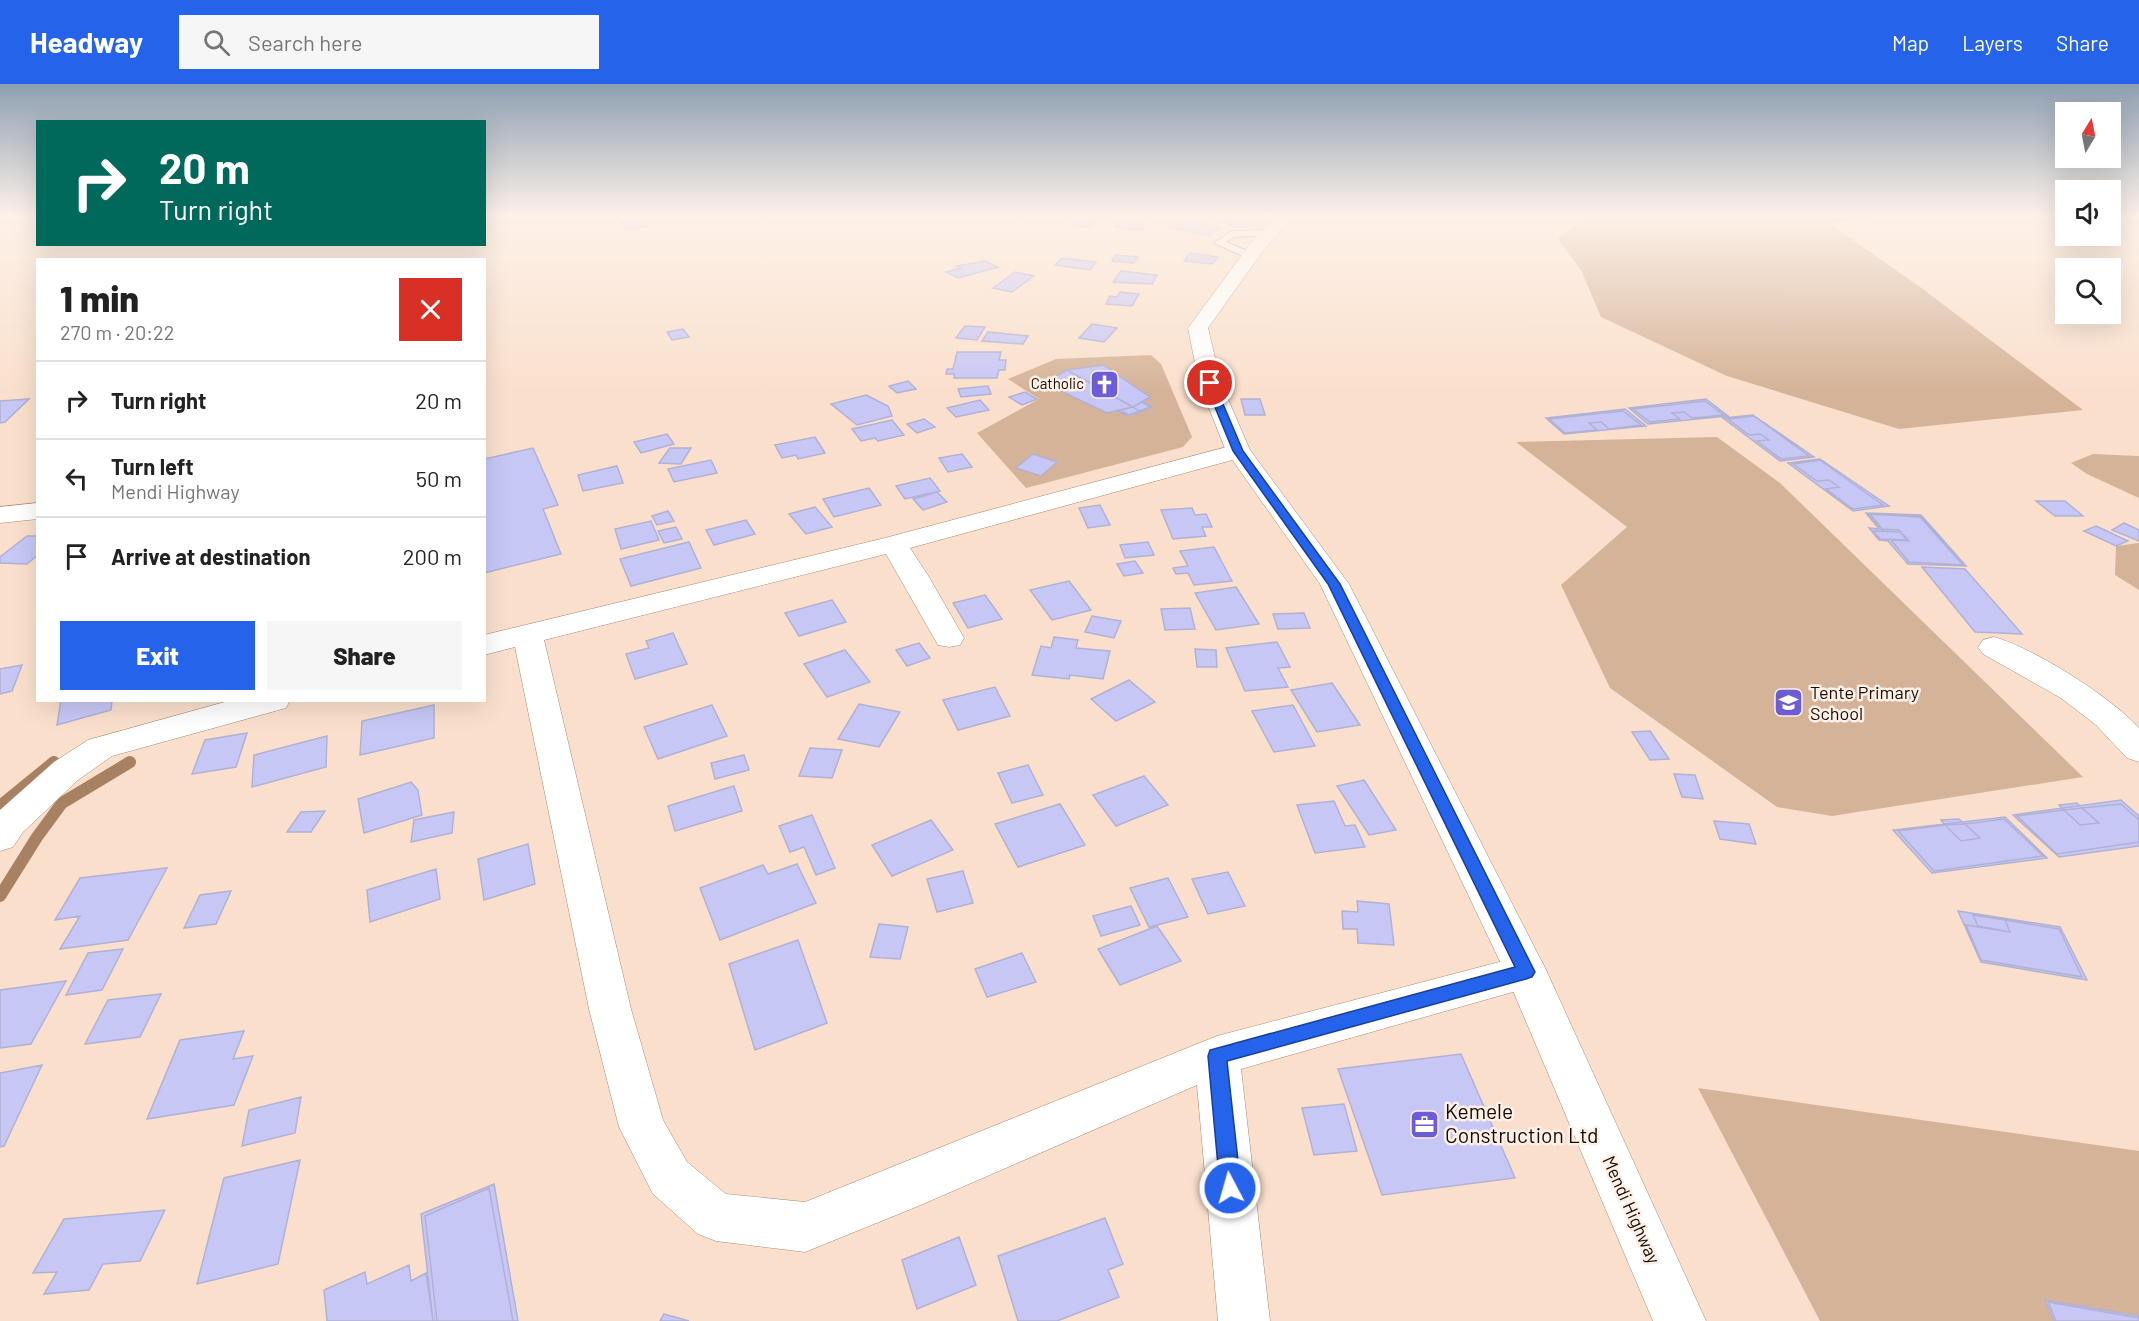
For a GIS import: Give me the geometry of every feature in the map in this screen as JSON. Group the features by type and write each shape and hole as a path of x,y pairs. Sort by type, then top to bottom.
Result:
{"street":[{"name":"Mendi Highway","path":"1239,274 1198,328 1210,383 1238,451 1334,584 1526,972 1680,1321"},
{"path":"486,644 893,544 1238,451"},
{"path":"0,515 36,511"},
{"path":"893,544 915,577 949,638"},
{"path":"527,633 610,1009 642,1126 670,1178 716,1217 805,1227 899,1190 1217,1056 1526,972"},
{"path":"1994,647 2067,686 2121,727 2139,750"},
{"path":"0,837 10,822 66,771 100,748 267,702"},
{"path":"1217,1056 1244,1321"}],"shaded area":[{"path":"1583,274 1901,274 2083,410 1899,429 1727,376 1601,317"},
{"path":"1151,355 1161,364 1192,437 1183,447 1026,488 977,433 1039,399 1008,379 1056,359"},
{"path":"1717,437 1780,483 2083,777 1832,816 1777,807 1610,688 1561,585 1627,527 1516,442"},
{"path":"2093,454 2139,456 2139,498 2087,474 2071,463"},
{"path":"2139,543 2139,590 2115,575 2116,546"},
{"path":"1698,1088 2139,1151 2139,1321 1820,1321"}],"building":[{"path":"949,274 974,274 958,278"},
{"path":"1013,274 1034,276 1012,292 993,288"},
{"path":"1119,274 1157,275 1152,284 1113,282"},
{"path":"1120,292 1139,294 1132,306 1106,304 1110,296 1117,297"},
{"path":"1092,324 1117,328 1104,342 1079,338"},
{"path":"965,326 985,327 977,340 956,338"},
{"path":"683,329 689,337 672,340 667,332"},
{"path":"988,332 1028,336 1023,344 982,341"},
{"path":"957,352 1001,352 999,360 1006,360 1005,370 999,370 997,378 954,378 954,374 946,374 947,369 953,369"},
{"path":"1103,365 1150,397 1133,407 1067,370"},
{"path":"1067,370 1133,407 1107,413 1044,383"},
{"path":"908,381 916,389 897,393 889,386"},
{"path":"988,386 991,394 961,397 958,389"},
{"path":"1025,392 1037,399 1022,405 1009,397"},
{"path":"866,395 888,406 892,416 857,425 831,404"},
{"path":"29,399 5,422 0,423 0,401"},
{"path":"1241,399 1260,399 1265,415 1245,415"},
{"path":"1706,399 1728,416 1648,424 1629,408"},
{"path":"980,400 989,410 956,417 947,408"},
{"path":"1143,401 1152,407 1140,412 1133,407"},
{"path":"1705,401 1724,415 1692,418 1684,412 1672,413 1680,419 1650,422 1633,409"},
{"path":"1142,402 1150,407 1129,415 1119,410 1133,407"},
{"path":"1133,407 1140,412 1128,416 1117,411"},
{"path":"1625,409 1646,426 1564,434 1546,418"},
{"path":"1623,411 1641,425 1609,429 1601,422 1589,423 1597,430 1565,433 1549,419"},
{"path":"1753,415 1814,457 1780,461 1723,418"},
{"path":"1754,416 1809,456 1781,459 1757,441 1769,440 1760,434 1749,435 1728,419"},
{"path":"924,419 935,427 917,433 907,424"},
{"path":"892,420 904,435 878,441 875,438 861,441 852,429"},
{"path":"667,434 674,444 641,453 634,442"},
{"path":"815,437 825,453 798,459 796,455 782,458 775,445"},
{"path":"533,448 558,505 543,509 561,554 486,573 486,459"},
{"path":"670,448 691,448 681,464 659,463"},
{"path":"962,454 972,467 948,472 939,458"},
{"path":"1033,454 1057,462 1041,476 1016,468"},
{"path":"1820,459 1889,506 1853,511 1788,463"},
{"path":"711,460 717,473 674,482 668,469"},
{"path":"1820,460 1883,505 1853,509 1826,489 1839,487 1829,480 1817,481 1793,464"},
{"path":"617,466 623,483 583,491 578,475"},
{"path":"930,478 940,491 905,499 896,486"},
{"path":"869,488 881,505 834,517 823,499"},
{"path":"937,492 947,502 923,510 913,499"},
{"path":"2036,501 2065,501 2083,516 2055,516"},
{"path":"1100,505 1110,525 1088,528 1079,508"},
{"path":"815,507 832,527 806,534 789,514"},
{"path":"1192,508 1195,515 1206,514 1212,527 1202,527 1206,536 1173,539 1161,510"},
{"path":"668,511 674,521 657,525 652,516"},
{"path":"1866,513 1921,515 1966,566 1908,564 1888,541 1879,540 1869,528 1879,529"},
{"path":"1869,514 1921,516 1963,565 1909,562 1891,540 1907,540 1900,532 1883,531"},
{"path":"1870,514 1920,517 1963,565 1909,562 1891,540 1909,541 1899,530 1882,529"},
{"path":"746,520 755,534 714,545 706,530"},
{"path":"651,521 659,540 621,549 615,529"},
{"path":"2124,523 2139,530 2139,541 2112,530"},
{"path":"2096,526 2128,541 2116,546 2084,531"},
{"path":"676,527 682,539 664,543 658,531"},
{"path":"1873,531 1900,532 1907,540 1880,539"},
{"path":"27,536 36,536 36,557 27,564 0,563 0,557"},
{"path":"689,542 701,568 631,586 620,559"},
{"path":"1148,542 1154,555 1125,558 1120,545"},
{"path":"1214,547 1232,581 1194,585 1188,573 1176,574 1173,568 1188,566 1180,551"},
{"path":"1135,561 1143,573 1124,576 1117,564"},
{"path":"1922,567 1965,569 2022,634 1975,632"},
{"path":"1069,581 1091,610 1052,620 1030,590"},
{"path":"1236,587 1259,624 1216,630 1195,593"},
{"path":"985,595 1002,619 968,628 953,603"},
{"path":"832,600 846,622 799,636 785,613"},
{"path":"1190,608 1195,629 1165,630 1161,609"},
{"path":"1304,613 1310,628 1278,629 1273,614"},
{"path":"1092,616 1121,621 1114,638 1085,632"},
{"path":"673,633 687,664 635,679 626,654 649,648 646,641"},
{"path":"1054,637 1078,640 1076,648 1110,651 1103,679 1070,675 1069,679 1032,675 1041,646 1051,648"},
{"path":"1277,642 1290,667 1278,668 1288,687 1245,691 1226,648"},
{"path":"919,643 930,658 907,666 896,650"},
{"path":"1195,649 1216,650 1217,667 1197,667"},
{"path":"845,650 870,682 827,697 804,664"},
{"path":"22,665 12,691 0,694 0,669"},
{"path":"1129,680 1155,702 1116,721 1091,699"},
{"path":"1332,683 1360,725 1317,732 1291,690"},
{"path":"995,687 1010,716 958,730 943,700"},
{"path":"61,702 112,702 111,710 57,725"},
{"path":"859,704 900,712 879,747 838,739"},
{"path":"434,705 434,738 360,755 362,721"},
{"path":"712,705 727,736 658,759 644,727"},
{"path":"1293,705 1315,746 1274,752 1252,711"},
{"path":"1650,731 1669,759 1650,760 1632,732"},
{"path":"247,733 236,767 192,774 205,740"},
{"path":"327,736 326,767 252,787 254,755"},
{"path":"810,748 842,750 832,778 799,776"},
{"path":"744,755 749,770 715,779 711,763"},
{"path":"1028,765 1043,795 1012,803 998,773"},
{"path":"1674,774 1695,775 1703,799 1682,797"},
{"path":"1144,776 1168,805 1116,826 1093,795"},
{"path":"1364,780 1396,830 1369,835 1337,786"},
{"path":"411,782 418,790 422,815 364,833 358,799"},
{"path":"734,786 742,811 675,831 668,806"},
{"path":"2121,800 2139,816 2139,846 2059,857 2013,815"},
{"path":"1334,801 1345,826 1355,825 1365,847 1315,853 1297,805"},
{"path":"2077,803 2082,808 2064,810 2059,805"},
{"path":"1060,804 1085,845 1018,867 995,824"},
{"path":"2121,804 2139,820 2139,842 2057,854 2017,816 2064,810 2080,825 2099,823 2082,808"},
{"path":"325,811 311,832 287,832 301,812"},
{"path":"454,812 452,833 411,842 414,820"},
{"path":"812,815 835,868 816,875 804,847 790,852 779,826"},
{"path":"2005,817 2047,858 1932,873 1893,830"},
{"path":"1959,819 1965,824 1945,825 1941,820"},
{"path":"2004,819 2043,856 1934,871 1898,831 1945,825 1961,841 1980,838 1965,824"},
{"path":"931,820 953,850 892,876 872,845"},
{"path":"1714,821 1749,824 1756,844 1720,839"},
{"path":"528,844 535,884 484,900 478,859"},
{"path":"797,864 816,903 720,940 700,888 763,865 768,874"},
{"path":"167,868 128,940 60,949 80,916 55,920 80,878"},
{"path":"436,869 440,899 370,922 367,890"},
{"path":"963,871 973,903 937,912 927,879"},
{"path":"1228,872 1245,906 1208,914 1192,879"},
{"path":"1168,878 1188,917 1149,927 1130,888"},
{"path":"231,891 216,924 184,928 200,895"},
{"path":"1357,901 1389,904 1394,945 1358,943 1357,929 1343,929 1342,911 1358,912"},
{"path":"1131,906 1140,925 1101,936 1093,916"},
{"path":"1958,911 2060,927 2087,980 1981,962"},
{"path":"1973,915 2005,920 2010,932 1978,926"},
{"path":"2005,920 2059,929 2082,977 1981,960 1966,925 2010,932"},
{"path":"879,924 908,927 900,959 870,957"},
{"path":"1157,926 1181,961 1120,985 1098,949"},
{"path":"798,940 827,1023 755,1050 729,964"},
{"path":"123,949 102,990 66,995 88,953"},
{"path":"1022,953 1036,982 987,997 975,969"},
{"path":"66,981 31,1044 0,1048 0,990"},
{"path":"161,994 140,1037 85,1044 108,1000"},
{"path":"244,1031 233,1059 253,1056 234,1105 147,1119 180,1040"},
{"name":"Kemele Construction Ltd","path":"1461,1054 1515,1178 1382,1195 1338,1069"},
{"path":"42,1065 4,1146 0,1147 0,1073"},
{"path":"301,1097 295,1133 242,1146 249,1110"},
{"path":"1344,1104 1357,1151 1314,1155 1302,1108"},
{"path":"300,1160 278,1264 197,1284 224,1178"},
{"path":"494,1184 518,1321 433,1321 421,1214"},
{"path":"489,1188 513,1321 437,1321 425,1216"},
{"path":"165,1210 140,1261 103,1264 89,1290 44,1294 57,1272 33,1273 64,1219"},
{"path":"1105,1218 1123,1264 1108,1270 1119,1297 1057,1321 1018,1321 998,1256"},
{"path":"959,1237 976,1285 917,1309 902,1260"},
{"path":"409,1265 411,1281 426,1273 433,1321 327,1321 324,1290 365,1272 367,1284"},
{"path":"2045,1300 2139,1316 2139,1321 2054,1321"},
{"path":"2048,1302 2139,1318 2139,1321 2056,1321"},
{"path":"2048,1302 2139,1318 2139,1321 2056,1321"},
{"path":"664,1314 689,1321 660,1321"}],"waterway":[{"path":"0,806 54,762"},
{"path":"0,896 37,837 62,803 130,762"}],"place":[{"name":"Catholic","path":"1105,384"},
{"name":"Tente Primary School","path":"1789,703"},
{"name":"Kemele Construction Ltd","path":"1424,1124"}],"route":[{"path":"1210,383 1238,451 1334,584 1526,972 1217,1056 1230,1188"}]}
